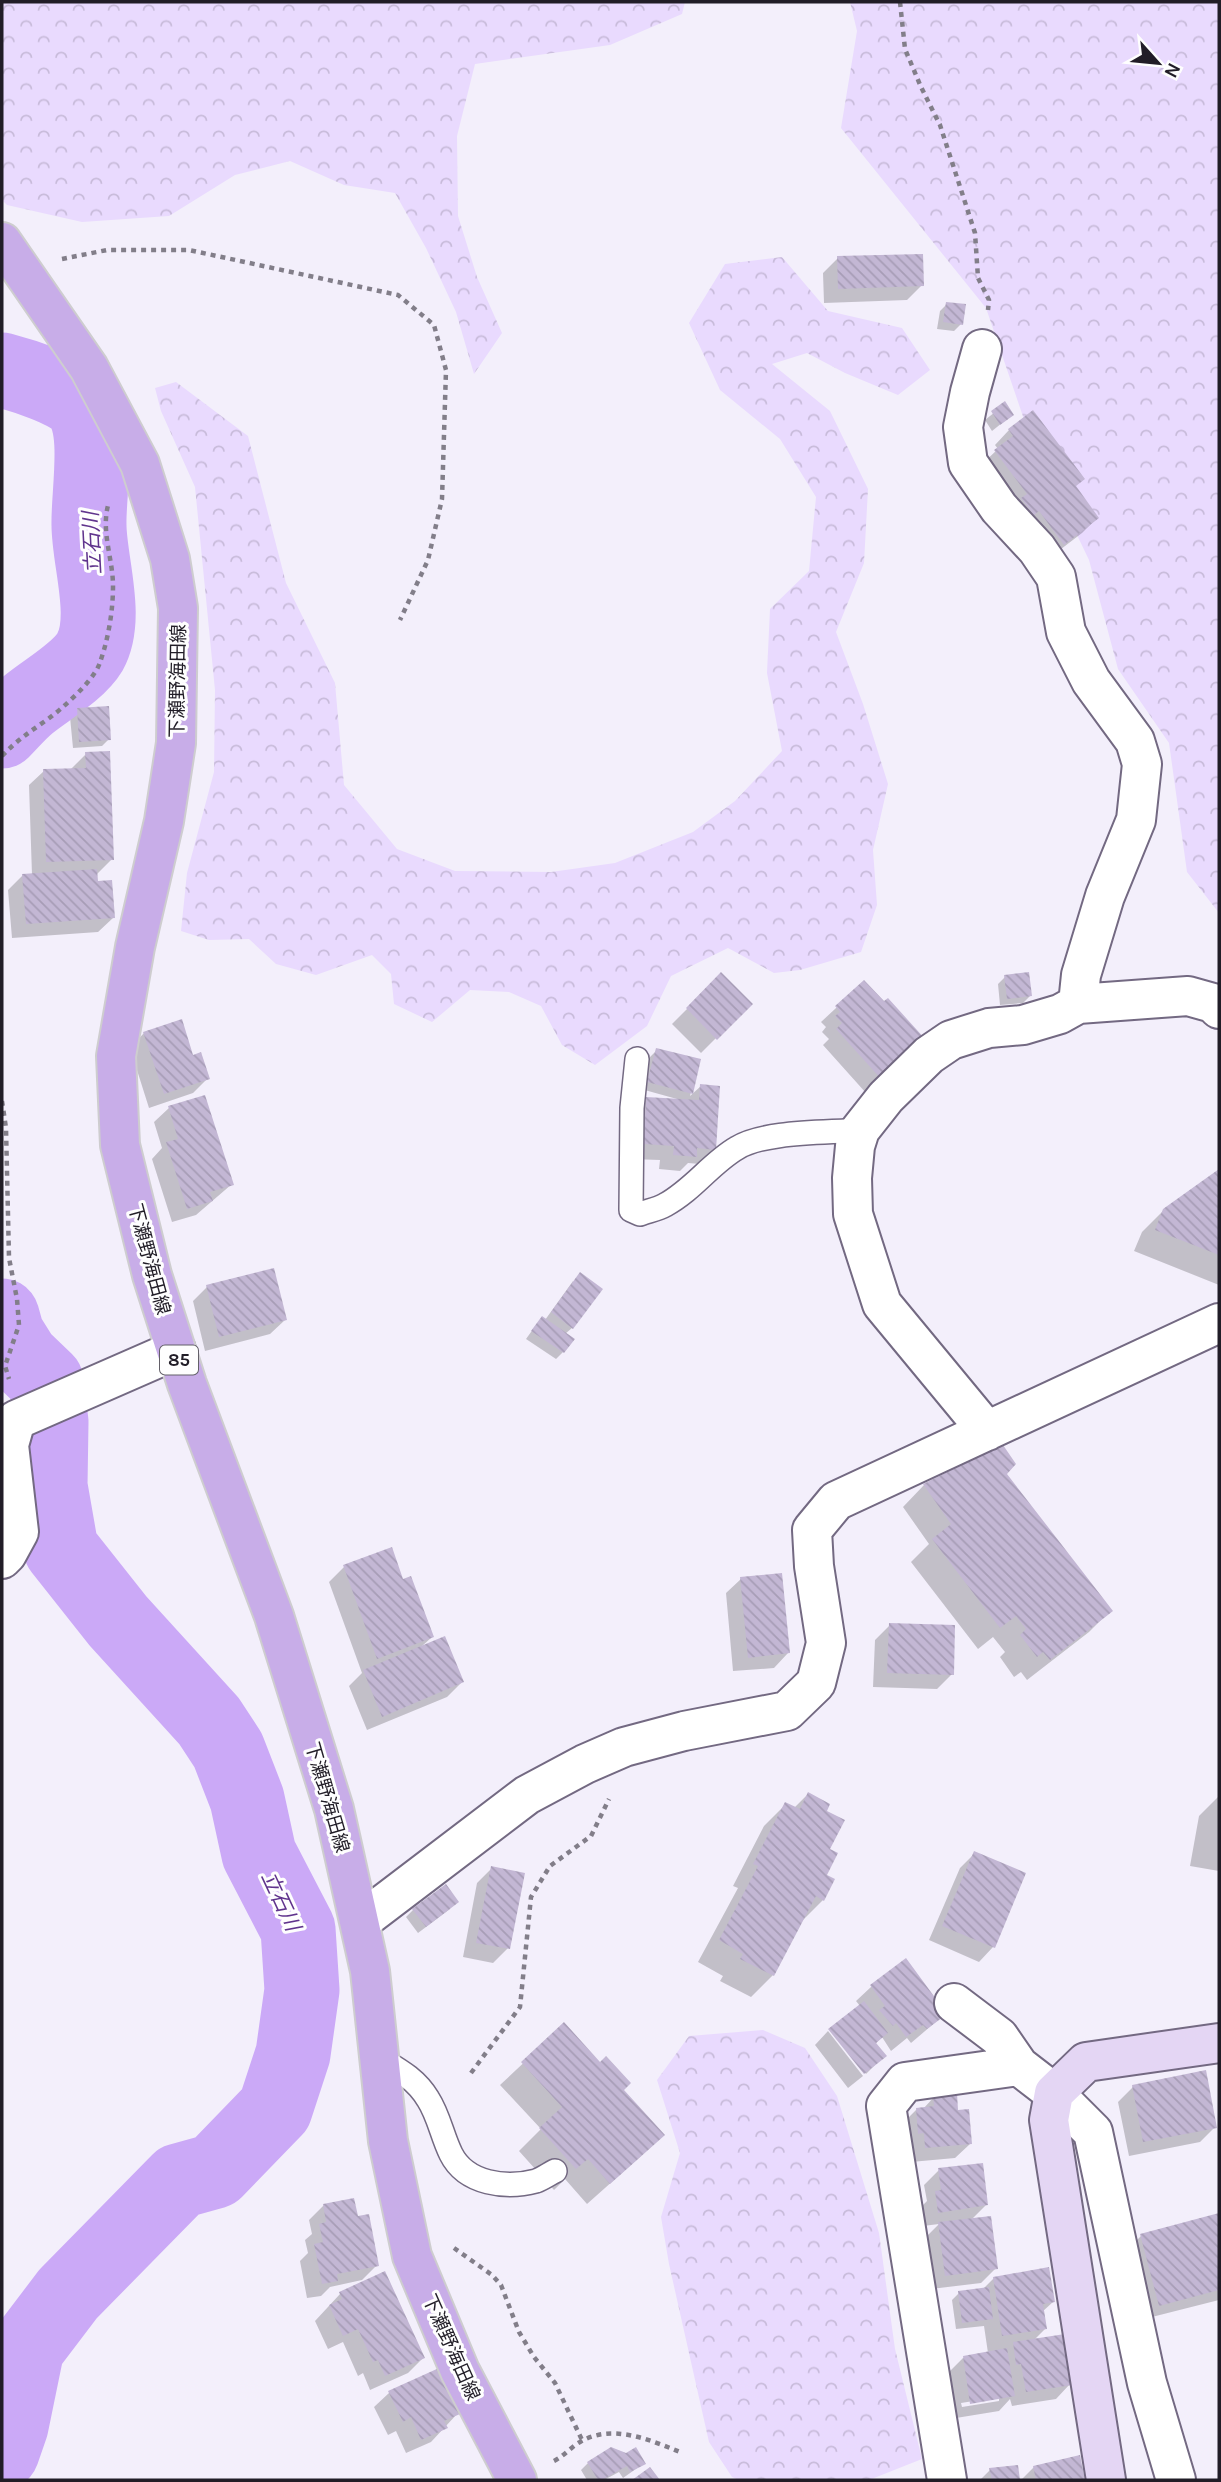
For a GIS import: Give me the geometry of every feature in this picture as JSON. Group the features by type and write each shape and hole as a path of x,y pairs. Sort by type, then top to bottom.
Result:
{"main road":[{"name":"下瀬野海田線","path":"11,255 89,369 140,464 170,559 178,608 176,743 164,821 135,947 116,1056 120,1145 152,1275 176,1350 274,1616 334,1809 370,1970 388,2141 412,2256 460,2371 533,2472"}],"street":[{"path":"982,349 963,427 968,463 999,508 1037,549 1056,577 1066,632 1091,681 1135,741 1142,764 1136,820 1101,909 1081,975 1078,1004"},
{"path":"987,1431 882,1304 853,1214 852,1178 855,1146 860,1129 886,1097 929,1055 951,1040 989,1028 1023,1025 1060,1014 1078,1004 1188,996 1213,1003 1219,1009"},
{"path":"360,1922 527,1795 616,1751 684,1731 788,1711 816,1684 826,1643 814,1566 812,1530 836,1501 1219,1323"},
{"path":"2,1559 19,1532 9,1446 16,1420 176,1350"},
{"path":"954,2003 999,2036 1019,2066 1054,2093 1093,2132 1147,2383 1176,2480"},
{"path":"1106,2480 1049,2120 1054,2093 1086,2062 1219,2043"},
{"path":"947,2480 886,2106 905,2082 1019,2066"}],"lane":[{"path":"637,1059 632,1108 631,1210 640,1214 676,1198 739,1146 764,1138 860,1129"},
{"path":"379,2058 411,2077 428,2098 451,2155 465,2174 486,2183 507,2183 536,2181 555,2171"}],"path":[{"path":"900,2 905,49 940,125 975,233 978,278 989,300 987,332 982,349"},
{"path":"11,255 107,250 188,250 398,295 434,325 446,370 442,499 428,560 400,620"},
{"path":"2,755 24,734 50,718 98,667 109,627 113,585 105,523 110,498"},
{"path":"2,1101 9,1191 9,1258 19,1325 5,1366 11,1386 7,1407 16,1420"},
{"path":"471,2073 520,2007 531,1897 550,1866 591,1836 613,1793 616,1751"},
{"path":"454,2249 492,2275 501,2285 519,2332 534,2357 555,2383 582,2441"},
{"path":"533,2472 582,2441 602,2435 638,2435 680,2452"}],"green space":[{"path":"2,2 685,2 682,14 610,45 475,64 457,136 458,216 477,277 502,333 474,374 456,312 426,248 395,193 344,185 290,161 235,175 169,216 82,222 7,205 2,200"},
{"path":"850,2 1219,2 1219,913 1187,872 1169,743 1118,669 1089,560 1030,437 986,308 841,128 857,31"},
{"path":"782,257 828,311 902,328 930,370 898,395 845,373 807,353 772,364 830,411 868,489 864,563 836,632 863,704 888,784 873,850 877,905 861,952 800,970 774,973 728,948 671,976 647,1026 595,1065 562,1045 541,1006 509,992 470,990 432,1022 394,1004 391,974 372,955 316,975 276,964 249,939 209,940 181,931 187,873 214,772 215,690 195,487 161,411 155,388 176,382 248,436 286,583 335,683 344,785 397,849 455,871 551,872 615,863 693,832 735,801 782,751 767,673 770,609 809,571 816,497 780,439 720,390 689,323 725,264"},
{"path":"763,2030 805,2048 837,2096 879,2233 895,2349 922,2459 869,2480 739,2480 732,2477 709,2442 661,2217 680,2153 657,2080 689,2036"}],"building":[{"path":"923,254 924,286 838,289 837,256"},
{"path":"946,302 966,304 963,325 943,322"},
{"path":"1005,401 1014,415 1000,425 991,411"},
{"path":"1033,410 1085,479 1076,486 1099,518 1064,545 1039,511 1034,515 1021,498 1027,494 994,450 1013,436 1008,429"},
{"path":"109,706 111,740 79,742 77,708"},
{"path":"110,751 114,860 46,862 43,769 86,768 85,752"},
{"path":"97,869 98,881 112,880 115,918 26,924 22,874"},
{"path":"721,972 753,1004 717,1040 686,1008"},
{"path":"1029,972 1032,996 1007,999 1004,975"},
{"path":"864,980 884,1001 888,998 926,1040 882,1080 836,1029 842,1023 835,1016 840,1012 835,1006"},
{"path":"182,1019 193,1055 201,1052 210,1079 164,1094 143,1032"},
{"path":"656,1048 701,1059 693,1094 647,1082"},
{"path":"700,1084 720,1086 716,1150 697,1148 697,1157 673,1155 674,1146 644,1144 646,1097 699,1100"},
{"path":"205,1095 234,1185 210,1192 213,1201 187,1209 166,1142 178,1139 168,1106"},
{"path":"1219,1169 1219,1255 1155,1230 1163,1209"},
{"path":"274,1268 287,1320 219,1337 206,1285"},
{"path":"580,1272 603,1289 573,1329 551,1312"},
{"path":"542,1316 575,1339 564,1353 531,1331"},
{"path":"1003,1445 1016,1464 1007,1474 1113,1611 1050,1660 1043,1652 1037,1657 1020,1635 1026,1629 1016,1616 1000,1628 932,1539 951,1524 923,1484"},
{"path":"392,1547 403,1579 411,1576 434,1637 377,1659 343,1565"},
{"path":"782,1573 790,1653 748,1658 740,1577"},
{"path":"889,1623 955,1625 954,1675 887,1673"},
{"path":"445,1636 464,1682 382,1717 363,1670"},
{"path":"808,1792 830,1804 827,1811 845,1820 830,1849 838,1853 827,1875 835,1879 824,1901 816,1896 774,1976 740,1959 743,1954 719,1940 758,1866 753,1864 785,1802 800,1809"},
{"path":"974,1851 1026,1873 995,1948 942,1926"},
{"path":"491,1866 525,1873 510,1949 476,1943"},
{"path":"446,1884 459,1902 426,1927 412,1909"},
{"path":"906,1958 947,2014 927,2029 923,2025 906,2037 896,2023 893,2026 879,2010 885,2006 870,1985"},
{"path":"864,2001 888,2033 876,2043 887,2056 864,2074 828,2029"},
{"path":"564,2022 600,2062 606,2056 631,2083 624,2090 665,2135 610,2184 588,2159 576,2169 539,2128 562,2107 521,2062"},
{"path":"1206,2070 1217,2128 1143,2142 1132,2085"},
{"path":"957,2093 958,2110 969,2109 972,2144 925,2148 924,2133 918,2134 916,2108 934,2106 933,2096"},
{"path":"983,2163 988,2205 938,2213 935,2191 941,2190 938,2168"},
{"path":"354,2198 358,2216 369,2214 379,2266 337,2274 338,2281 322,2284 314,2244 323,2242 319,2224 326,2222 323,2204"},
{"path":"1219,2213 1219,2290 1159,2306 1140,2234"},
{"path":"991,2216 998,2269 945,2276 938,2222"},
{"path":"1049,2267 1055,2302 1043,2304 1047,2329 1002,2336 993,2277"},
{"path":"385,2271 425,2358 385,2376 378,2360 373,2362 358,2329 343,2336 329,2305 342,2299 339,2292"},
{"path":"989,2287 993,2319 962,2323 958,2291"},
{"path":"1065,2334 1072,2385 1026,2392 1021,2364 1016,2365 1013,2342"},
{"path":"1007,2348 1015,2396 970,2404 963,2356"},
{"path":"439,2368 460,2414 444,2421 448,2428 421,2440 411,2417 403,2422 388,2391"},
{"path":"611,2447 626,2453 636,2447 646,2464 630,2472 627,2466 598,2480 587,2462"},
{"path":"1080,2455 1085,2480 1036,2480 1033,2466"},
{"path":"1018,2465 1020,2480 992,2480 989,2468"},
{"path":"650,2467 660,2480 632,2480"}],"waterway":[{"name":"立石川","path":"2,370 65,393 80,404 86,415 92,445 90,539 98,606 95,638 85,659 70,674 25,707 2,731"},
{"name":"立石川","path":"2,1316 7,1334 22,1358 46,1381 51,1422 50,1486 61,1549 118,1621 209,1721 228,1750 247,1799 259,1854 298,1929 302,1990 293,2054 275,2109 215,2171 179,2181 68,2294 27,2348 11,2426 2,2452"}]}
